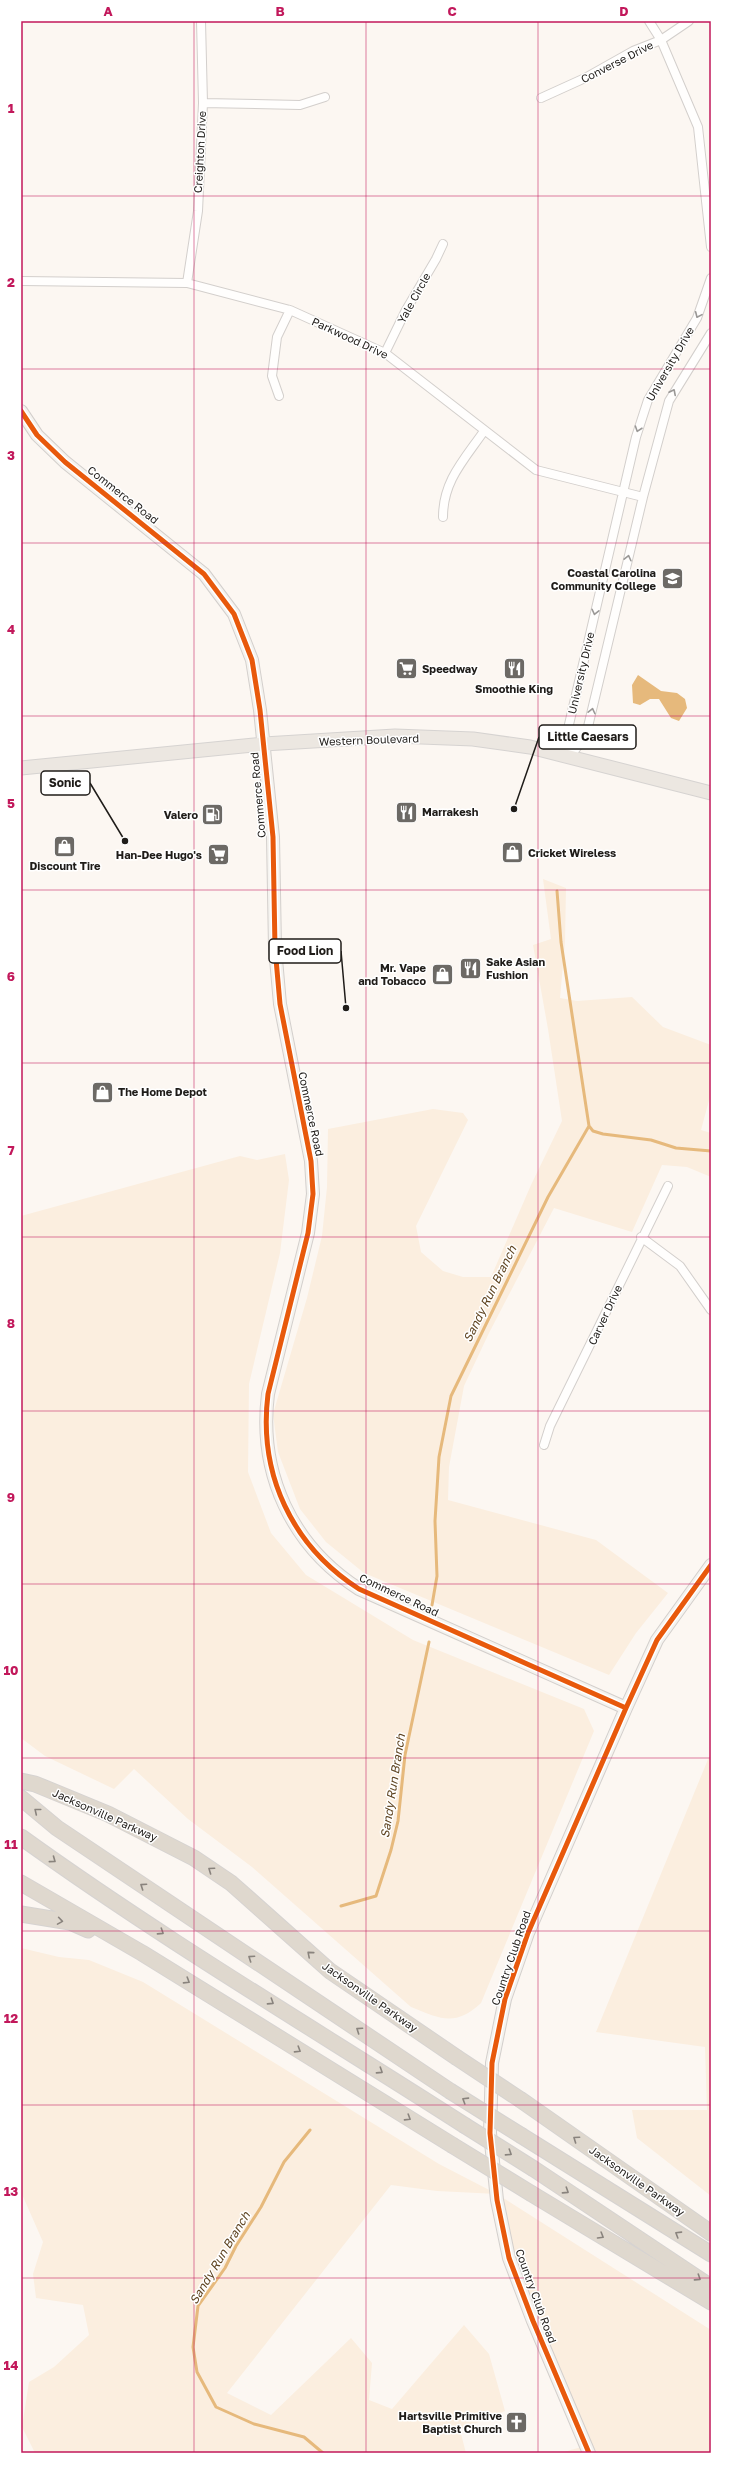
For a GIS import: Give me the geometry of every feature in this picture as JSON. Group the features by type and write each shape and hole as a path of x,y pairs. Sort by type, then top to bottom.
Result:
{"highway":[{"name":"Jacksonville Parkway","path":"28,1782 108,1814 194,1858 231,1883 330,1971 520,2100 711,2233"},
{"path":"21,1798 57,1828 450,2091 711,2254"},
{"path":"21,1837 134,1914 534,2170 711,2287"},
{"path":"21,1883 142,1953 452,2145 711,2302"},
{"path":"21,1914 70,1922 142,1953"}],"main road":[{"name":"Western Boulevard","path":"21,768 264,744 396,736 478,739 530,747 711,793"}],"street":[{"name":"Creighton Drive","path":"187,283 198,212 203,103 201,21"},
{"path":"649,21 661,40 698,127 711,247"},
{"name":"Converse Drive","path":"541,98 585,78 634,51 661,40 689,21"},
{"path":"203,103 300,105 325,97"},
{"name":"Yale Circle","path":"386,353 406,310 443,244"},
{"name":"University Drive","path":"569,758 567,733 624,493 636,436 648,400 697,318 711,278"},
{"name":"Parkwood Drive","path":"21,281 187,283 290,310 386,353 484,431 536,470 643,497"},
{"path":"279,396 272,376 277,338 290,310"},
{"name":"University Drive","path":"569,758 586,735 643,497 669,400 711,333"},
{"name":"Commerce Road","path":"21,411 37,435 54,452 193,564 219,593 234,614 248,646 256,678 273,837 275,948 280,1004 311,1161 313,1194 308,1233 268,1394 265,1417 266,1440 274,1483 291,1521 316,1554 344,1579 376,1597 626,1708"},
{"path":"443,517 443,502 449,481 484,431"},
{"name":"Carver Drive","path":"544,1445 550,1426 600,1326 641,1237 668,1186"},
{"path":"641,1237 680,1266 711,1310"},
{"name":"Country Club Road","path":"589,2453 533,2321 510,2258 497,2200 490,2133 492,2062 505,1999 528,1933 626,1708 658,1640 711,1565"}],"shaded area":[{"path":"638,675 661,691 677,693 685,699 687,708 679,721 671,718 659,699 650,699 640,705 633,703 632,685"},
{"path":"543,879 566,888 565,942 560,998 577,1001 632,997 663,1027 711,1045 711,1093 701,1130 711,1133 711,1177 687,1167 662,1165 632,1232 554,1208 489,1333 464,1386 449,1467 448,1500 596,1540 668,1593 636,1633 609,1675 364,1573 326,1542 300,1509 278,1452 273,1414 307,1298 322,1236 327,1187 328,1129 433,1109 463,1113 468,1120 416,1226 421,1252 443,1271 463,1277 491,1277 531,1185 562,1121 533,945 551,939"},
{"path":"285,1154 289,1180 280,1253 249,1384 248,1472 271,1533 306,1575 413,1640 584,1709 594,1731 481,2003 472,2011 455,2018 431,2015 411,2007 252,1867 188,1819 134,1769 114,1789 45,1756 21,1738 21,1216 240,1156 257,1160"},
{"path":"711,1752 711,2196 637,2138 632,2110 707,2110 705,2047 596,2032"},
{"path":"21,1948 59,1957 89,1960 143,1982 439,2164 497,2194 437,2191 391,2185 227,2393 271,2415 351,2338 372,2363 369,2400 392,2409 464,2325 489,2354 505,2411 460,2430 466,2453 35,2453 22,2427 29,2382 54,2367 89,2335 83,2305 36,2298 33,2274 43,2242 21,2192"},
{"path":"497,2194 711,2330 711,2453 560,2453 585,2446 533,2321"}],"waterway":[{"path":"557,891 561,942 589,1126 593,1131 603,1134 651,1140 676,1148 711,1151"},
{"name":"Sandy Run Branch","path":"432,1605 437,1576 435,1521 439,1457 451,1396 548,1197 589,1126"},
{"name":"Sandy Run Branch","path":"341,1906 376,1896 391,1850 398,1821 405,1755 429,1642"},
{"name":"Sandy Run Branch","path":"310,2130 284,2162 261,2207 236,2246 225,2268 198,2306 193,2347 197,2372 216,2407 254,2424 304,2437 323,2453"}],"cycle path":[{"path":"21,411 37,435 65,462 204,574 234,614 252,660 260,710 273,837 275,948 280,1004 311,1161 313,1194 308,1233 268,1394 266,1424 269,1452 275,1480 285,1505 298,1529 315,1552 335,1572 359,1589 626,1708"},
{"path":"589,2453 533,2321 509,2258 497,2200 490,2133 492,2063 505,1999 528,1933 626,1708 657,1640 711,1565"}],"place":[{"name":"Coastal Carolina Community College","path":"672,579"},
{"name":"Speedway","path":"406,669"},
{"name":"Smoothie King","path":"514,669"},
{"name":"Little Caesars","path":"514,809"},
{"name":"Marrakesh","path":"407,812"},
{"name":"Valero","path":"213,815"},
{"name":"Sonic","path":"125,841"},
{"name":"Discount Tire","path":"65,846"},
{"name":"Cricket Wireless","path":"513,853"},
{"name":"Han-Dee Hugo's","path":"218,855"},
{"name":"Sake Asian Fushion","path":"471,968"},
{"name":"Mr. Vape and Tobacco","path":"442,974"},
{"name":"Food Lion","path":"346,1008"},
{"name":"The Home Depot","path":"102,1092"},
{"name":"Hartsville Primitive Baptist Church","path":"517,2422"}]}
